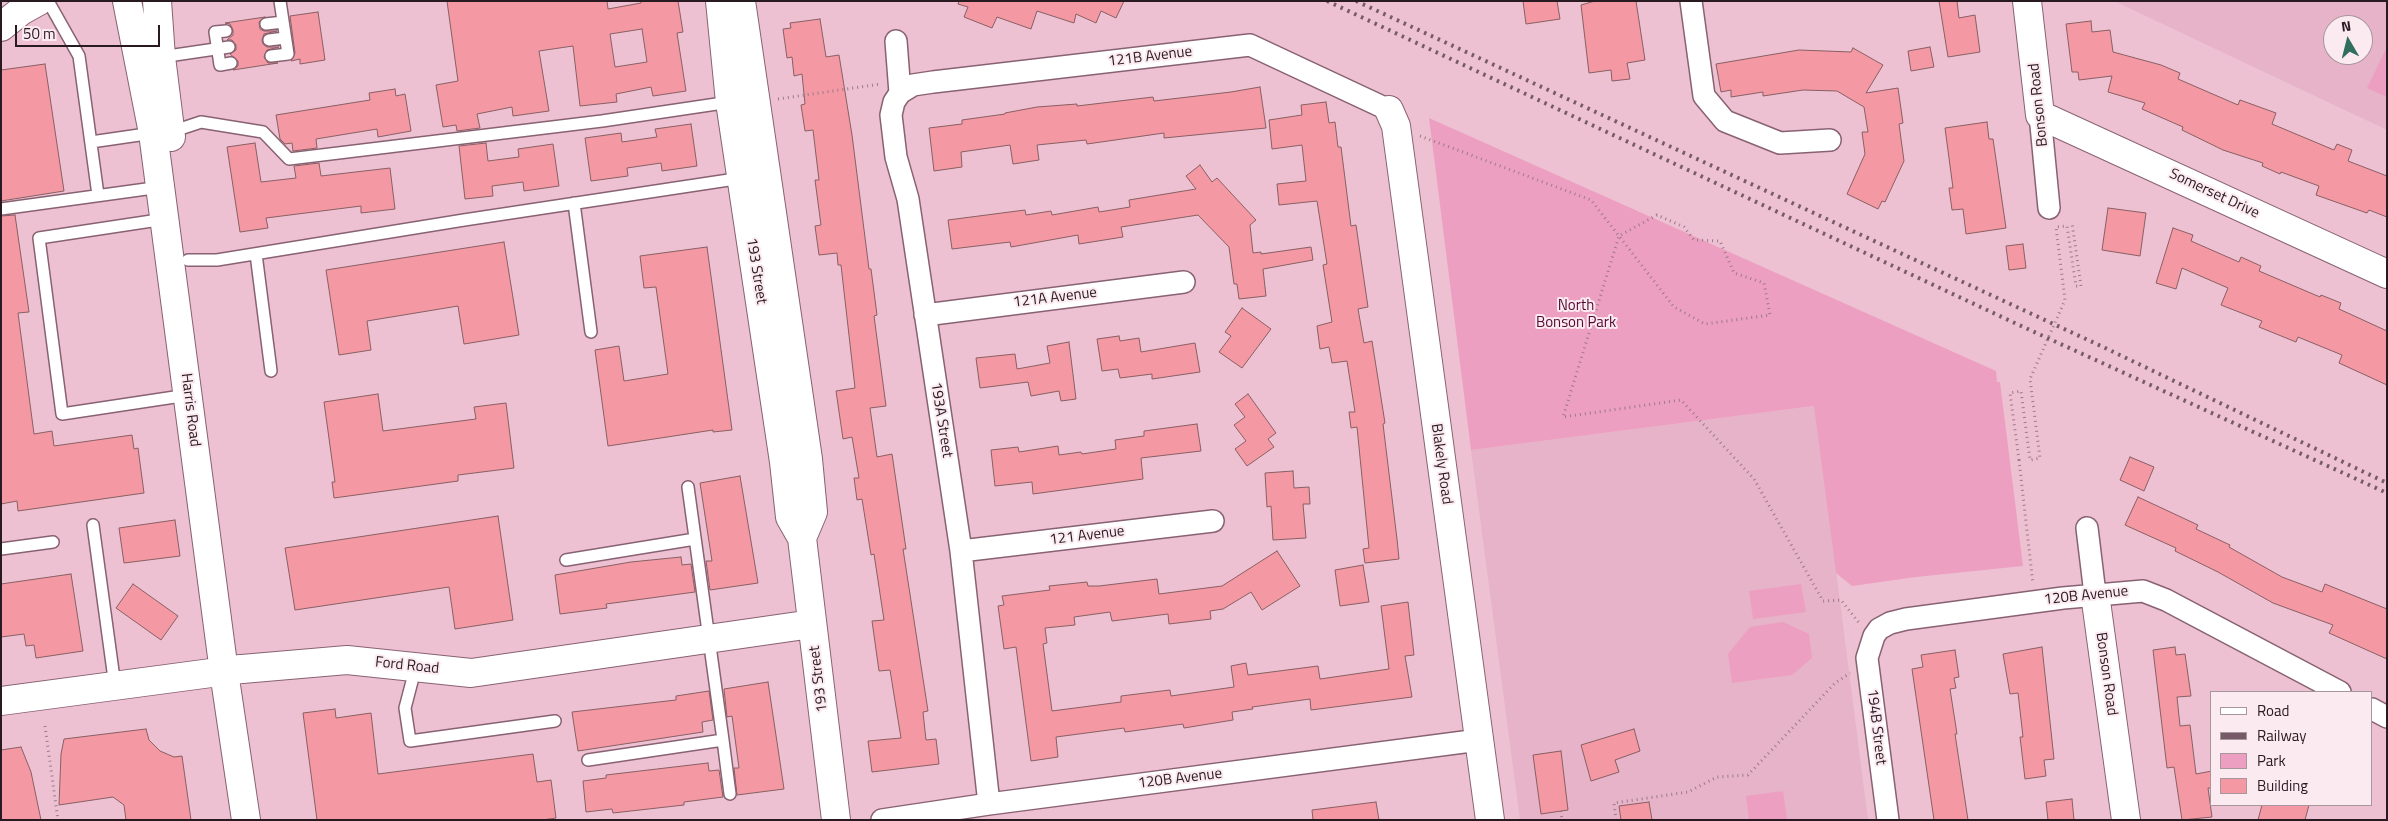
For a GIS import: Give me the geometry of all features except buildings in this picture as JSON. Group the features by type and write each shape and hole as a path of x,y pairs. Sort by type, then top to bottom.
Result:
{"street":[{"name":"Harris Road","path":"127,1 162,133 188,260 233,670 246,820"},
{"name":"Harris Road","path":"156,1 161,57 161,187 188,395 233,670 264,820"},
{"name":"193 Street","path":"720,1 743,102 808,459 813,512 802,538"},
{"name":"193 Street","path":"741,1 742,178 784,462 790,517 802,538 836,820"},
{"path":"1691,1 1704,96 1725,120 1780,143 1830,140"},
{"name":"Bonson Road","path":"2027,1 2049,208"},
{"name":"193A Street","path":"896,41 899,87 891,115 896,157 908,198 961,551 988,804"},
{"name":"121B Avenue","path":"899,87 1250,45 1392,118"},
{"name":"Somerset Drive","path":"2040,115 2387,274"},
{"name":"Blakely Road","path":"1392,118 1490,820"},
{"name":"121A Avenue","path":"925,315 1184,282"},
{"name":"121 Avenue","path":"961,551 1212,520"},
{"name":"Bonson Road","path":"2087,528 2126,820"},
{"name":"120B Avenue","path":"1874,636 1879,629 1890,623 1906,619 2095,594 2143,591 2153,594 2338,691"},
{"name":"Ford Road","path":"1,701 233,670 347,660 471,673 812,624"},
{"name":"194B Street","path":"1874,636 1867,658 1888,820"},
{"path":"2373,710 2387,717"},
{"name":"120B Avenue","path":"882,820 988,804 1479,740"}],"lane":[{"path":"48,1 79,56 98,195"},
{"path":"271,56 288,54 280,1"},
{"path":"266,24 283,22"},
{"path":"226,30 215,32 223,48 220,65 231,63"},
{"path":"269,40 285,38"},
{"path":"161,57 223,48"},
{"path":"91,142 162,133 201,122 263,132 289,159 743,102"},
{"path":"188,260 217,260 742,178"},
{"path":"1,209 161,187"},
{"path":"574,203 591,332"},
{"path":"165,219 39,238 62,414 188,395"},
{"path":"256,254 271,371"},
{"path":"688,487 711,640 730,794"},
{"path":"93,525 115,686"},
{"path":"566,560 696,539"},
{"path":"1,550 53,542"},
{"path":"416,666 405,708 410,741 555,721"},
{"path":"588,760 723,740"}],"path":[{"path":"743,102 899,87"},
{"path":"1392,118 1591,200 1619,236 1674,307 1705,324 1770,315 1764,283 1734,273 1720,241 1694,240 1684,227 1657,215 1619,236 1563,417 1681,400 1754,479 1823,601 1841,600 1856,622 1874,636"},
{"path":"2034,602 2010,393 2021,391 2030,460 2040,458 2030,379 2065,300 2056,227 2067,226 2076,286 2081,286 2072,223"},
{"path":"1616,820 1614,803 1688,792 1717,777 1748,775 1834,683 1850,673 1869,675"},
{"path":"45,726 58,820"},
{"path":"1561,811 1562,820"}],"shaded area":[{"path":"2114,1 2387,1 2387,130"},
{"path":"1815,406 1868,820 1520,820 1471,450"}],"green space":[{"path":"2387,47 2387,97 2367,88"},
{"name":"North Bonson Park","path":"1429,118 1996,371 1997,382 2000,382 2023,566 1916,577 1852,586 1836,573 1814,406 1471,450"},
{"path":"1801,584 1806,612 1753,619 1749,591"},
{"path":"1783,622 1809,634 1812,658 1792,675 1732,683 1728,654 1750,627"},
{"path":"1783,791 1787,820 1749,820 1746,796"}],"railway":[{"path":"1327,1 2019,325 2387,493"},
{"path":"1356,1 2101,346 2387,483"}]}
